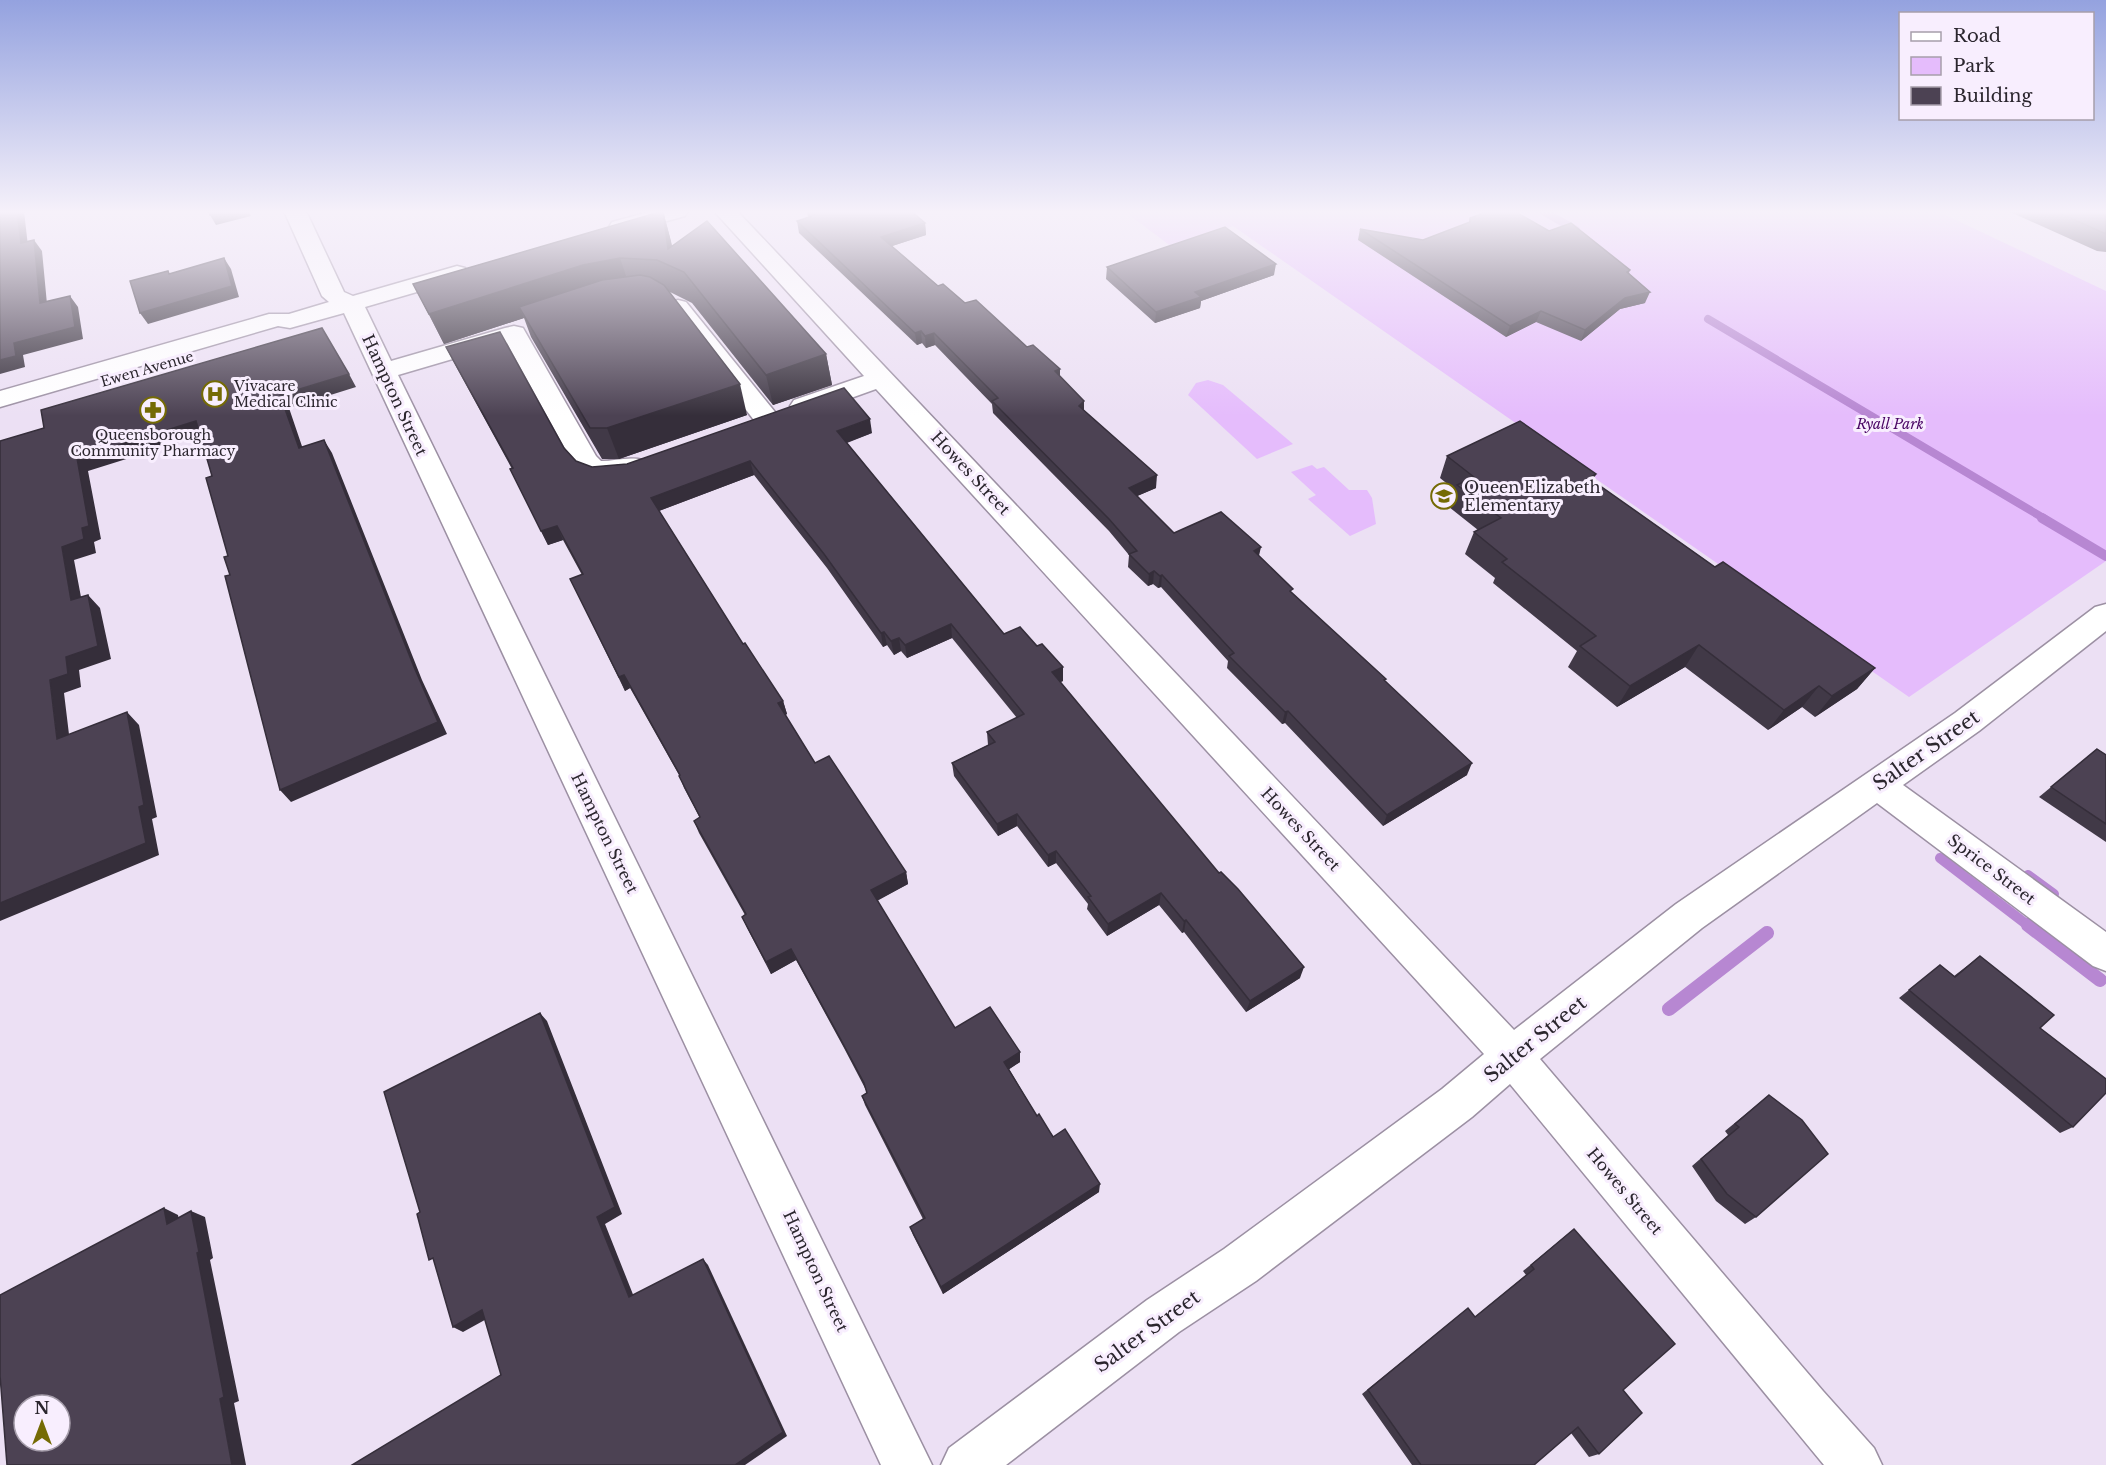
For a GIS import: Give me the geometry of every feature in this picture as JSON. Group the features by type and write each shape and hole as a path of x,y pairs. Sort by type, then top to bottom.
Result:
{"street":[{"name":"Hampton Street","path":"326,279 334,296 351,303 382,372 780,1195 907,1465"},
{"name":"Ewen Avenue","path":"0,399 277,320 290,321 435,279"},
{"name":"Howes Street","path":"790,279 1512,1056 1806,1408 1857,1465"},
{"path":"657,298 667,300 682,309 755,422 883,378"},
{"name":"Ewen Avenue","path":"0,412 283,330 290,321"},
{"path":"382,372 525,330 585,461 594,470 621,470 655,458"},
{"name":"Salter Street","path":"966,1465 1164,1316 1240,1265 1457,1103 1512,1056 1689,916 1821,821 1878,785 1966,722 2106,615"},
{"name":"Sprice Street","path":"1878,785 2106,954"}],"green space":[{"name":"Ryall Park","path":"1310,279 2081,279 2106,291 2106,561 1909,697"},
{"path":"1208,380 1223,385 1293,444 1257,459 1188,395 1196,383"},
{"path":"1312,465 1317,469 1324,467 1349,490 1367,490 1372,498 1376,524 1350,536 1308,499 1316,495 1291,472"}],"building":[{"path":"0,279 38,279 40,303 70,296 75,327 14,343 16,356 0,360"},
{"path":"230,279 232,286 140,313 130,281"},
{"path":"429,279 538,279 429,314 413,284"},
{"path":"654,279 664,285 740,384 607,428 590,428 519,307 602,280"},
{"path":"690,279 759,279 826,354 766,375"},
{"path":"858,279 930,279 938,286 943,284 965,303 976,300 1027,347 1033,345 1060,369 1055,371 1084,401 1079,406 1157,475 1129,488 1174,533 1221,512 1261,547 1254,551 1293,589 1290,591 1386,679 1384,680 1472,763 1387,815 1288,711 1285,712 1229,656 1234,653 1162,575 1154,571 1149,574 1129,554 1137,551 1109,519 992,401 998,398 934,333 925,336 921,331 915,333"},
{"path":"1120,279 1232,279 1195,292 1201,297 1156,312"},
{"path":"1438,279 1635,279 1650,292 1625,298 1585,330 1541,311 1510,326"},
{"path":"322,328 349,374 280,395 299,448 324,440 438,722 280,790 225,576 230,575 224,557 228,556 206,478 212,476 196,421 77,458 89,526 82,528 84,539 62,547 71,600 88,595 98,646 66,657 68,674 50,680 57,739 127,712 144,805 139,807 146,843 0,903 0,441 44,428 41,410"},
{"path":"500,332 564,448 576,461 592,467 627,464 844,388 870,419 837,431 1004,634 1020,627 1037,646 1042,644 1063,667 1052,672 1219,873 1221,872 1238,889 1304,967 1250,1001 1186,920 1184,921 1161,893 1108,924 1088,897 1091,896 1056,851 1048,855 1017,814 997,824 952,763 995,742 987,732 1024,714 951,624 905,645 899,638 891,641 884,632 881,633 824,554 750,461 651,498 743,644 745,643 783,701 778,703 815,763 829,756 906,872 871,890 955,1028 990,1007 1020,1052 1004,1062 1037,1116 1039,1114 1053,1137 1065,1129 1100,1184 941,1287 910,1227 925,1218 862,1096 867,1093 864,1083 791,949 766,962 742,917 746,914 694,821 700,817 680,775 624,675 619,677 570,579 583,574 557,526 541,531 510,469 513,468 446,347"},
{"path":"1520,421 1596,474 1589,478 1715,567 1723,562 1875,668 1832,696 1819,686 1784,710 1699,645 1630,686 1580,646 1596,636 1502,562 1507,559 1474,532 1501,518 1457,485 1474,477 1447,456"},
{"path":"2097,749 2106,755 2106,824 2051,787"},
{"path":"1980,956 2054,1015 2040,1028 2106,1079 2106,1093 2073,1127 1909,990 1940,965 1955,977"},
{"path":"540,1013 615,1207 597,1217 629,1297 703,1259 783,1432 735,1465 352,1465 501,1375 482,1310 453,1327 433,1258 429,1260 417,1214 420,1212 384,1092"},
{"path":"1769,1095 1802,1120 1828,1154 1756,1217 1727,1194 1701,1159 1739,1127 1735,1124"},
{"path":"164,1208 167,1224 191,1211 224,1397 220,1399 232,1465 7,1465 0,1375 0,1295"},
{"path":"1574,1229 1675,1344 1623,1390 1642,1413 1599,1454 1578,1427 1534,1465 1421,1465 1368,1390 1468,1308 1475,1317 1534,1269 1531,1265"}],"waterway":[{"path":"1708,319 2045,519"},
{"path":"2042,518 2106,556"},
{"path":"1940,858 2030,927"},
{"path":"2028,875 2054,894"},
{"path":"2028,925 2100,980"},
{"path":"1669,1009 1767,933"}],"place":[{"name":"Vivacare Medical Clinic","path":"215,394"},
{"name":"Queensborough Community Pharmacy","path":"153,410"},
{"name":"Queen Elizabeth Elementary","path":"1444,496"}]}
